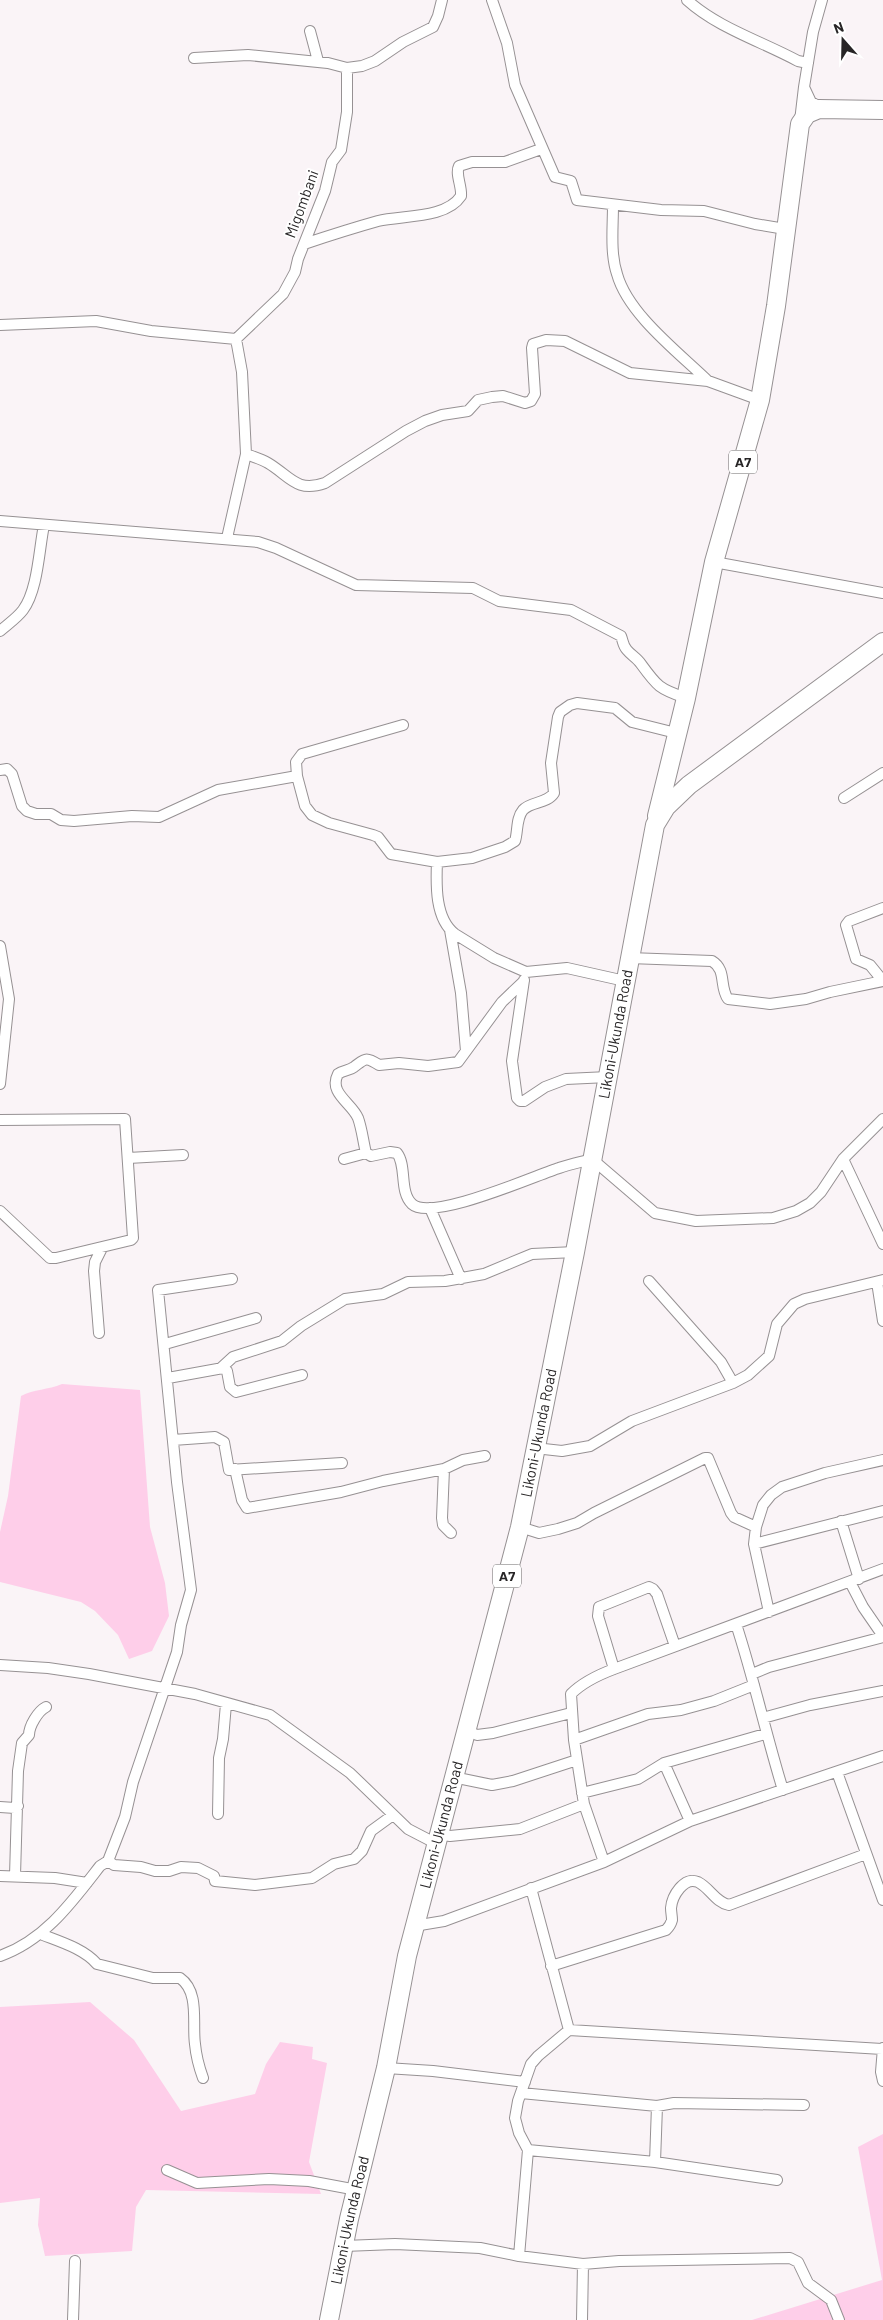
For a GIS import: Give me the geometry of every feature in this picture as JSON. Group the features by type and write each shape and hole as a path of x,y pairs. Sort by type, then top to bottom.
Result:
{"highway":[{"path":"800,124 812,110 824,108 883,110"},
{"name":"A7","path":"655,825 686,698 714,562 760,400 776,306 800,124"},
{"name":"Likoni-Ukunda Road","path":"329,2320 344,2246 386,2068 414,1926 520,1527 575,1252 655,825 677,795 883,642"},
{"path":"668,768 668,781 675,788 681,788 696,780"}],"street":[{"path":"194,58 248,55 318,61 347,68 370,64 403,42 432,27 438,16 442,0"},
{"path":"492,0 507,43 514,84 532,121 541,149 555,177 571,181 577,200 672,211 704,210 741,221 785,229"},
{"path":"687,0 700,12 722,24 798,61 808,63"},
{"path":"800,124 813,32 822,0"},
{"path":"310,31 318,61"},
{"name":"Migombani","path":"236,339 284,294 295,272 325,191 332,162 341,150 347,112 347,68"},
{"path":"804,87 811,102 824,108"},
{"path":"304,244 379,221 436,212 453,204 461,196 461,183 457,172 459,166 472,162 505,162 541,149"},
{"path":"613,205 614,256 620,283 646,320 708,381"},
{"path":"0,325 96,321 150,331 236,339 242,372 246,454 227,538"},
{"path":"246,454 268,463 292,482 314,487 325,483 406,430 442,415 468,411 478,400 503,396 525,403 532,401 535,394 532,348 538,341 546,340 565,340 630,373 708,381 760,400"},
{"path":"0,521 227,538 266,544 356,584 466,587 480,591 499,601 542,605 576,612 605,630 621,636 626,650 640,662 645,672 655,683 664,691 686,698"},
{"path":"0,631 22,612 27,604 34,585 44,525"},
{"path":"714,562 883,592"},
{"path":"403,724 302,754 296,762 297,776 305,806 315,817 378,837 391,854 437,862 472,858 505,847 515,841 521,812 529,806 548,799 554,793 551,763 558,717 564,708 577,703 615,708 624,713 632,722 676,733"},
{"path":"0,770 7,770 12,774 22,806 27,812 51,814 61,820 82,821 132,816 159,817 218,790 297,776"},
{"path":"844,798 883,773"},
{"path":"437,862 438,899 450,930 462,993 466,1051"},
{"path":"629,958 712,961 720,970 724,993 728,999 761,1004 806,999 883,981 870,965 856,959 846,925 849,921 872,914 883,908"},
{"path":"450,930 525,976"},
{"path":"0,946 9,999 0,1084"},
{"path":"366,1153 354,1108 344,1102 339,1094 336,1079 340,1072 354,1067 358,1061 364,1060 372,1060 382,1065 399,1063 419,1066 450,1063 460,1060 502,1002 525,976 568,968 625,981"},
{"path":"525,976 512,1061 517,1098 520,1101 524,1101 545,1087 566,1079 608,1077"},
{"path":"0,1120 124,1119 133,1238 102,1248 50,1258 0,1211"},
{"path":"344,1159 366,1153 371,1156 390,1152 398,1154 408,1198 412,1204 418,1207 430,1208 454,1204 518,1184 560,1167 592,1159 618,1179 651,1212 696,1221 759,1220 773,1218 810,1203 821,1192 843,1158 883,1119"},
{"path":"128,1158 183,1155"},
{"path":"843,1158 883,1244"},
{"path":"430,1208 460,1279"},
{"path":"98,1333 94,1271 95,1262 102,1248"},
{"path":"221,1368 233,1358 282,1341 345,1299 383,1294 408,1282 460,1279 498,1269 532,1254 575,1252"},
{"path":"0,1956 22,1947 64,1912 100,1866 108,1861 125,1817 133,1782 177,1652 181,1624 190,1601 192,1582 177,1482 165,1344 158,1290 232,1278"},
{"path":"649,1281 721,1362 733,1383"},
{"path":"535,1448 562,1451 590,1446 632,1421 733,1383 748,1375 769,1356 777,1324 794,1304 805,1299 880,1281 883,1321"},
{"path":"165,1344 256,1318"},
{"path":"168,1378 221,1368 227,1371 229,1384 233,1392 302,1375"},
{"path":"173,1440 217,1437 224,1442 228,1470 342,1463"},
{"path":"236,1470 242,1500 247,1508 316,1498 383,1481 444,1470 462,1460 485,1456"},
{"path":"520,1527 539,1533 577,1523 705,1458 708,1458 712,1466 728,1509 734,1517 756,1527"},
{"path":"769,1612 754,1544 756,1527 763,1505 771,1495 782,1487 824,1473 883,1460"},
{"path":"444,1470 442,1518 443,1525 451,1533"},
{"path":"754,1544 883,1510"},
{"path":"752,1674 769,1667 883,1636 863,1607 854,1580 842,1521"},
{"path":"604,1862 583,1799 574,1740 571,1694 593,1677 883,1569"},
{"path":"614,1669 598,1616 599,1608 641,1590 649,1588 656,1592 675,1646"},
{"path":"736,1624 752,1674 765,1734 783,1790"},
{"path":"0,1665 48,1668 163,1690 195,1694 226,1704 260,1711 270,1715 350,1772 408,1829 436,1838 520,1829 600,1791 638,1779 664,1763 765,1734"},
{"path":"574,1740 648,1714 681,1710 714,1702 754,1685"},
{"path":"763,1718 810,1705 883,1691"},
{"path":"218,1814 219,1758 223,1739 226,1704"},
{"path":"15,1876 18,1771 22,1743 29,1735 29,1730 42,1709 46,1707"},
{"path":"465,1730 477,1735 493,1733 571,1713"},
{"path":"414,1926 444,1921 604,1862 690,1821 883,1756"},
{"path":"453,1777 492,1785 513,1781 577,1760"},
{"path":"664,1763 690,1821"},
{"path":"837,1772 883,1900"},
{"path":"0,1807 15,1808 18,1806"},
{"path":"108,1861 114,1865 141,1867 155,1871 169,1871 181,1867 198,1868 214,1876 215,1881 227,1883 255,1885 306,1880 320,1874 334,1864 354,1859 362,1851 371,1831 393,1815"},
{"path":"551,1966 666,1930 672,1920 673,1898 678,1890 689,1881 696,1881 701,1884 722,1904 735,1904 866,1854"},
{"path":"0,1876 55,1878 87,1883"},
{"path":"531,1888 568,2030"},
{"path":"42,1932 43,1935 58,1940 91,1958 97,1964 154,1978 180,1978 183,1980 191,1992 195,2013 193,2023 195,2042 203,2078"},
{"path":"519,2256 528,2150 519,2132 515,2118 521,2092 531,2064 568,2030 882,2049 883,2081"},
{"path":"386,2068 433,2071 525,2082"},
{"path":"521,2092 657,2106 696,2103 804,2105"},
{"path":"655,2162 657,2106"},
{"path":"528,2150 655,2162 777,2180"},
{"path":"167,2170 196,2183 269,2179 321,2182 357,2190"},
{"path":"344,2246 395,2244 480,2248 519,2256 583,2264 620,2261 790,2258 798,2262 808,2283 831,2300 839,2320"},
{"path":"73,2320 75,2261"},
{"path":"582,2320 583,2264"}],"shaded area":[{"path":"62,1384 140,1390 150,1527 165,1583 169,1616 152,1651 129,1659 118,1635 95,1611 81,1602 0,1582 0,1532 8,1496 21,1396"},
{"path":"90,2002 134,2040 181,2111 255,2094 266,2064 280,2042 313,2047 312,2059 327,2063 309,2162 321,2194 146,2190 136,2207 132,2251 45,2256 38,2225 40,2198 0,2203 0,2007"},
{"path":"883,2134 883,2320 752,2320 882,2280 858,2147"}]}
